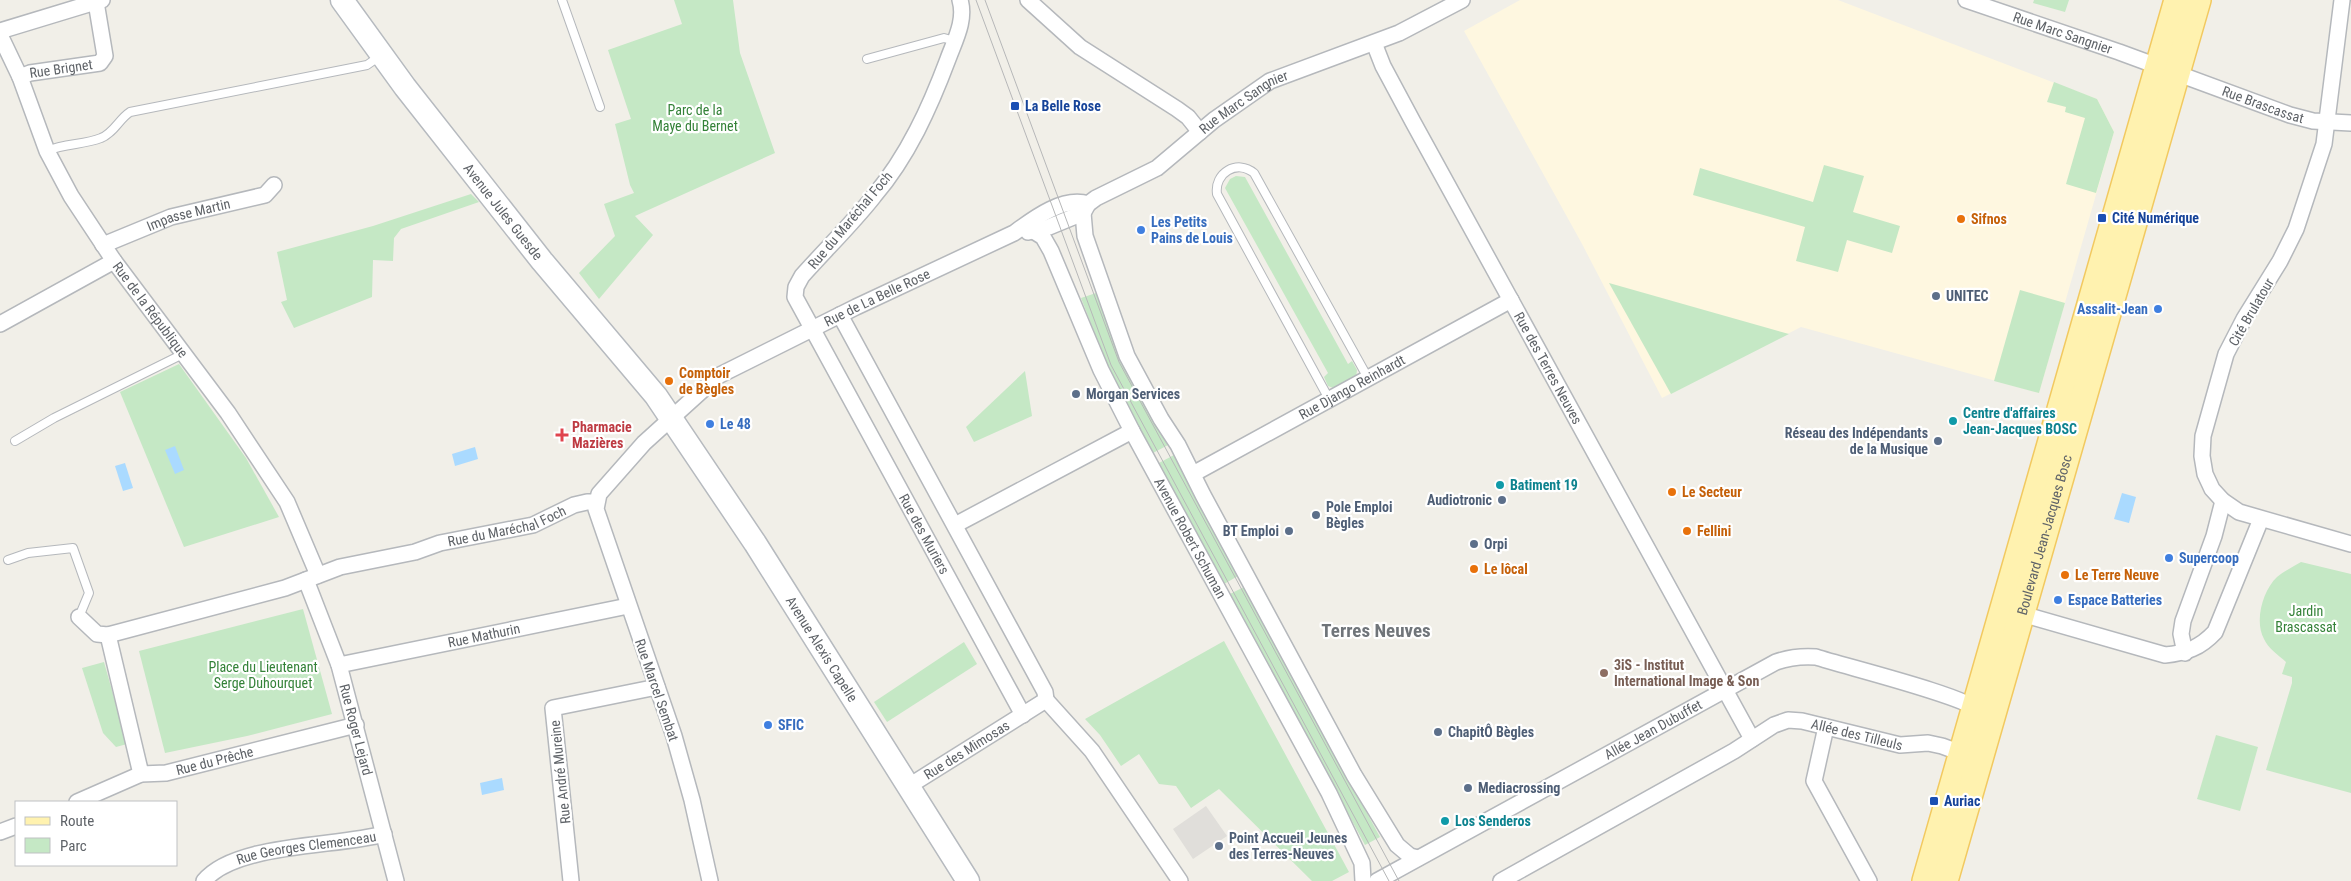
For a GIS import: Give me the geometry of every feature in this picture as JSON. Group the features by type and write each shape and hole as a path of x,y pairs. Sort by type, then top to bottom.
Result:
{"main road":[{"path":"2168,70 2177,0"},
{"path":"2168,70 2198,0"},
{"name":"Boulevard Jean-Jacques Bosc","path":"1945,881 2022,614 2168,70"},
{"name":"Boulevard Jean-Jacques Bosc","path":"1925,881 1974,706 2168,70"}],"street":[{"name":"Avenue Jules Guesde","path":"342,0 405,87 542,260 652,391 671,418"},
{"name":"Rue du Maréchal Foch","path":"811,329 795,297 796,287 802,276 875,196 897,164 930,106 955,41 962,15 960,0"},
{"name":"Rue Marc Sangnier","path":"1028,0 1080,47 1177,109 1188,117 1200,132 1270,81 1401,32 1462,0"},
{"name":"Rue Marc Sangnier","path":"1966,0 2168,70"},
{"name":"Cité Brulatour","path":"2224,502 2212,489 2205,474 2202,456 2208,418 2226,354 2244,319 2280,261 2296,229 2324,144 2342,0"},
{"path":"0,33 99,1"},
{"name":"Rue Brignet","path":"20,77 30,73 100,63 105,56 99,1"},
{"name":"Rue de la République","path":"0,33 20,77 47,151 71,196 114,261 228,412 287,502 312,577"},
{"name":"Rue des Terres Neuves","path":"1374,43 1391,81 1752,739"},
{"name":"Rue Brascassat","path":"2168,70 2290,115 2313,121 2351,123"},
{"name":"Rue de La Belle Rose","path":"1014,233 1036,232 1085,208 1157,168 1200,132"},
{"name":"Impasse Martin","path":"103,245 171,217 265,195 274,185"},
{"name":"Rue de La Belle Rose","path":"671,418 712,380 811,329 1014,233 1030,220 1069,202 1078,201 1085,208"},
{"path":"1085,208 1085,236 1127,356 1193,474 1354,775 1378,811 1397,845 1410,856 1418,858"},
{"name":"Avenue Robert Schuman","path":"1036,232 1043,237 1051,251 1101,370 1132,431 1324,784 1362,863 1363,881"},
{"path":"0,324 114,261"},
{"name":"Rue Django Reinhardt","path":"1193,474 1511,300"},
{"path":"840,315 1045,692 1046,700 1092,752 1180,881"},
{"name":"Rue des Muriers","path":"811,329 1023,715"},
{"path":"596,502 606,485 671,418"},
{"name":"Avenue Alexis Capelle","path":"671,418 755,543 968,881"},
{"path":"954,525 1132,431"},
{"name":"Rue du Maréchal Foch","path":"312,577 340,567 415,552 440,543 533,525 574,506 587,502 596,502"},
{"name":"Rue Marcel Sembat","path":"596,502 596,509 657,687 692,800 710,881"},
{"path":"2185,653 2181,634 2184,621 2224,502 2239,512 2351,544"},
{"path":"2022,614 2165,655 2185,653 2205,643 2215,632 2261,519"},
{"path":"78,617 97,634 108,635 285,588 312,577"},
{"name":"Rue Roger Lejard","path":"312,577 356,725 396,881"},
{"name":"Rue Mathurin","path":"339,665 628,606"},
{"path":"108,635 141,774"},
{"name":"Allée Jean Dubuffet","path":"1377,881 1776,662 1800,656 1816,658 1936,692 1974,706"},
{"name":"Rue André Mureine","path":"571,881 554,708 657,687"},
{"path":"1023,715 1046,700"},
{"name":"Boulevard Jean-Jacques Bosc","path":"1969,796 1971,765 1982,722 1980,713 1974,706"},
{"name":"Rue des Mimosas","path":"909,786 1023,715"},
{"name":"Allée des Tilleuls","path":"1752,739 1774,725 1788,720 1802,721 1900,745 1928,742 1953,750 1960,759"},
{"name":"Rue du Prêche","path":"79,801 141,774 166,773 356,725"},
{"path":"1826,727 1814,780 1869,881"},
{"path":"1501,881 1734,752 1752,739"},
{"path":"0,832 15,826"},
{"name":"Rue Georges Clemenceau","path":"204,881 228,863 250,856 384,834"}],"lane":[{"path":"562,0 600,107"},
{"path":"867,59 944,38 955,41"},
{"path":"47,151 59,146 100,138 109,134 121,117 130,112 367,65 382,55"},
{"path":"1329,399 1218,194 1216,187 1219,179 1232,168 1240,166 1249,168 1254,173 1368,378"},
{"path":"15,441 54,418 183,354"},
{"path":"8,560 28,553 73,548 90,593 78,617"}],"shaded area":[{"name":"Cité Numérique","path":"1520,0 1838,0 2097,99 2114,132 2039,393 1801,327 1662,398 1581,242 1464,31"},
{"path":"1206,806 1227,836 1193,859 1173,829"}],"green space":[{"name":"Parc de la Maye du Bernet","path":"674,0 733,0 740,53 775,153 635,216 653,235 599,299 579,273 615,236 604,204 634,193 630,185 615,124 631,119 608,50 682,24"},
{"path":"2034,0 2069,0 2065,12 2033,3"},
{"path":"2054,82 2097,99 2114,132 2096,193 2066,184 2085,118 2065,112 2066,107 2047,102"},
{"path":"1824,165 1864,176 1853,212 1900,226 1892,253 1847,240 1838,272 1796,261 1805,227 1693,195 1700,168 1813,202"},
{"path":"1236,176 1245,177 1348,364 1352,361 1357,370 1356,378 1336,389 1328,386 1324,377 1328,373 1225,188 1230,179"},
{"path":"471,194 479,202 401,229 394,238 393,261 373,260 372,297 294,328 281,302 287,300 277,252 373,226"},
{"path":"1609,283 1789,334 1671,394"},
{"path":"2020,290 2065,303 2039,393 1994,381"},
{"path":"1096,293 1110,329 1168,445 1153,453 1110,372 1081,298"},
{"path":"179,364 246,458 279,517 184,547 120,392"},
{"path":"1025,371 1032,416 974,442 966,427"},
{"path":"1174,455 1238,576 1224,584 1159,463"},
{"name":"Jardin Brascassat","path":"2301,562 2351,574 2351,793 2266,770 2292,683 2292,677 2282,674 2286,662 2264,639 2261,632 2260,615 2264,598 2272,583 2277,577"},
{"path":"1244,587 1380,837 1365,845 1230,594"},
{"name":"Place du Lieutenant Serge Duhourquet","path":"303,609 332,714 247,736 165,753 139,651"},
{"path":"1224,641 1349,872 1332,881 1312,881 1219,789 1191,808 1176,786 1159,784 1139,754 1121,766 1100,735 1085,719"},
{"path":"964,642 977,664 887,722 874,702"},
{"path":"104,662 127,744 116,747 103,733 82,668"},
{"path":"2216,735 2258,747 2240,811 2197,799"}],"water":[{"path":"175,446 184,470 175,474 165,450"},
{"path":"475,447 478,459 455,466 452,454"},
{"path":"125,463 133,488 123,491 115,466"},
{"path":"2122,493 2136,497 2129,523 2114,519"},
{"path":"502,778 504,790 482,795 480,783"}],"tram line":[{"path":"976,0 1111,365 1389,881"},
{"path":"985,0 1119,362 1399,881"}],"place":[{"name":"La Belle Rose","path":"1015,106"},
{"name":"Cité Numérique","path":"2102,218"},
{"name":"Sifnos","path":"1961,219"},
{"name":"Les Petits Pains de Louis","path":"1141,230"},
{"name":"UNITEC","path":"1936,296"},
{"name":"Assalit-Jean","path":"2158,309"},
{"name":"Comptoir de Bègles","path":"669,381"},
{"name":"Morgan Services","path":"1076,394"},
{"name":"Centre d'affaires Jean-Jacques BOSC","path":"1953,421"},
{"name":"Le 48","path":"710,424"},
{"name":"Pharmacie Mazières","path":"562,435"},
{"name":"Réseau des Indépendants de la Musique","path":"1938,441"},
{"name":"Batiment 19","path":"1500,485"},
{"name":"Le Secteur","path":"1672,492"},
{"name":"Audiotronic","path":"1502,500"},
{"name":"Pole Emploi Bègles","path":"1316,515"},
{"name":"BT Emploi","path":"1289,531"},
{"name":"Fellini","path":"1687,531"},
{"name":"Orpi","path":"1474,544"},
{"name":"Supercoop","path":"2169,558"},
{"name":"Le lôcal","path":"1474,569"},
{"name":"Le Terre Neuve","path":"2065,575"},
{"name":"Espace Batteries","path":"2058,600"},
{"name":"3iS - Institut International Image & Son","path":"1604,673"},
{"name":"SFIC","path":"768,725"},
{"name":"ChapitÔ Bègles","path":"1438,732"},
{"name":"Mediacrossing","path":"1468,788"},
{"name":"Auriac","path":"1934,801"},
{"name":"Los Senderos","path":"1445,821"},
{"name":"Point Accueil Jeunes des Terres-Neuves","path":"1219,846"}],"district":[{"name":"Terres Neuves","path":"1376,630"}]}
